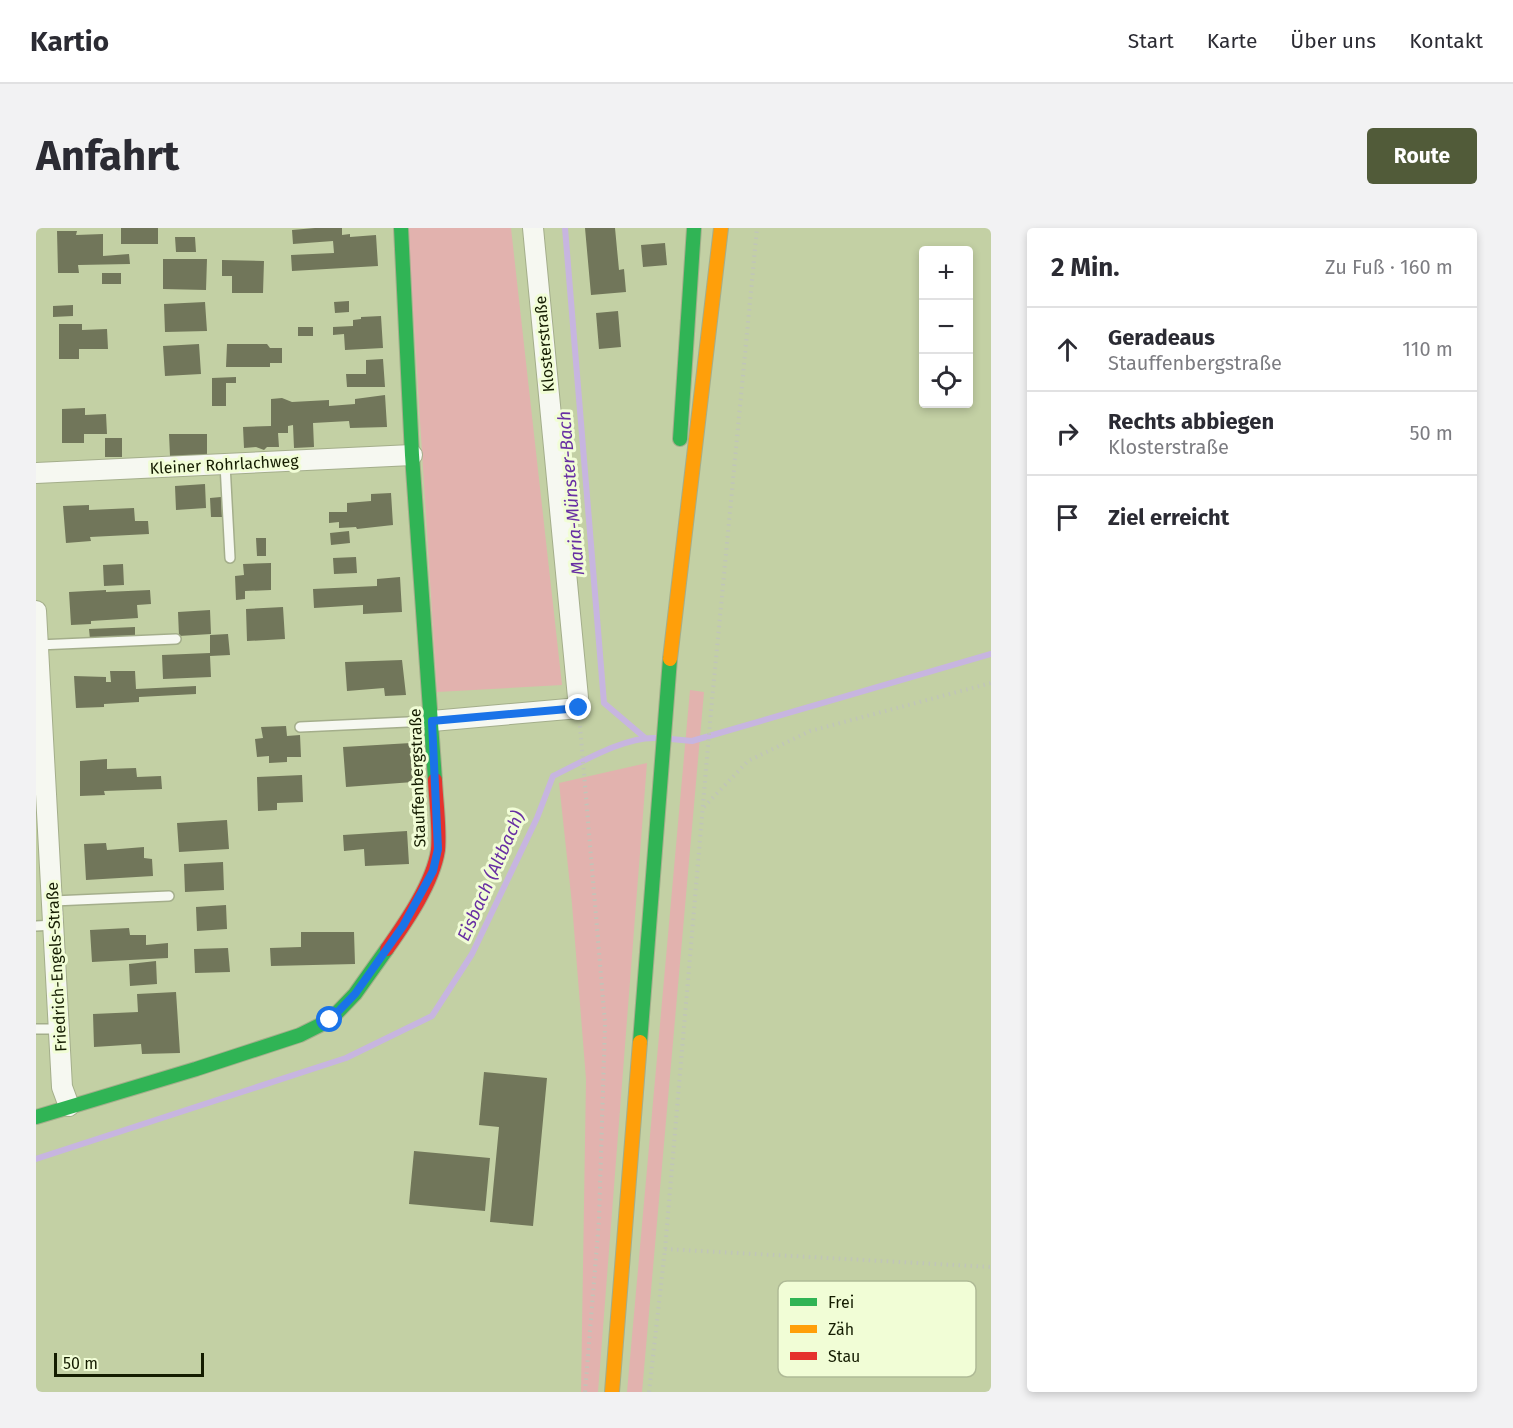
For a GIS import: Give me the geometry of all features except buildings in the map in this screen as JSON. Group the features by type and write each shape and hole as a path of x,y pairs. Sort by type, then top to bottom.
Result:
{"main road":[{"name":"Stauffenbergstraße","path":"69,1106 196,1069 300,1035 330,1020 355,994 403,926 433,871 438,849 432,721 412,455 400,228"},
{"path":"679,457 694,228"},
{"path":"612,1392 669,671 721,228"},
{"path":"669,671 670,585 678,480"},
{"path":"36,1117 69,1106"}],"street":[{"name":"Klosterstraße","path":"432,721 579,708 533,228"},
{"name":"Kleiner Rohrlachweg","path":"36,473 412,455"},
{"name":"Friedrich-Engels-Straße","path":"36,611 42,827 53,901 45,925 59,1029 62,1087 69,1106"}],"lane":[{"path":"225,464 230,558"},
{"path":"38,645 176,639"},
{"path":"300,727 432,721"},
{"path":"53,901 169,896"},
{"path":"36,1029 59,1029"}],"path":[{"path":"650,1392 665,1249 711,711 757,228"},
{"path":"704,807 747,760 810,731 991,683"},
{"path":"580,735 605,1023 599,1220 585,1392"},
{"path":"665,1249 991,1268"}],"shaded area":[{"path":"408,228 511,228 562,685 437,692"},
{"path":"690,690 704,692 642,1392 627,1392"},
{"path":"647,763 598,1392 581,1392 586,1079 572,904 559,783"}],"waterway":[{"name":"Maria-Münster-Bach","path":"565,228 604,703 644,737"},
{"name":"Eisbach (Altbach)","path":"671,739 692,741 991,654"},
{"name":"Eisbach (Altbach)","path":"36,1159 346,1058 432,1016 472,954 537,818 553,776 618,745 645,738 657,738"}],"traffic: fast":[{"path":"401,228 412,455 435,780"},
{"path":"680,439 694,228"},
{"path":"640,1042 670,659"},
{"path":"36,1117 300,1035 330,1020 355,994 387,949"}],"traffic: slow":[{"path":"670,659 721,228"},
{"path":"612,1392 640,1042"}],"traffic: jam":[{"path":"387,949 418,902 435,863 439,833 435,780"}],"route":[{"path":"330,1020 355,994 403,926 433,871 438,849 432,721 579,708"}]}
